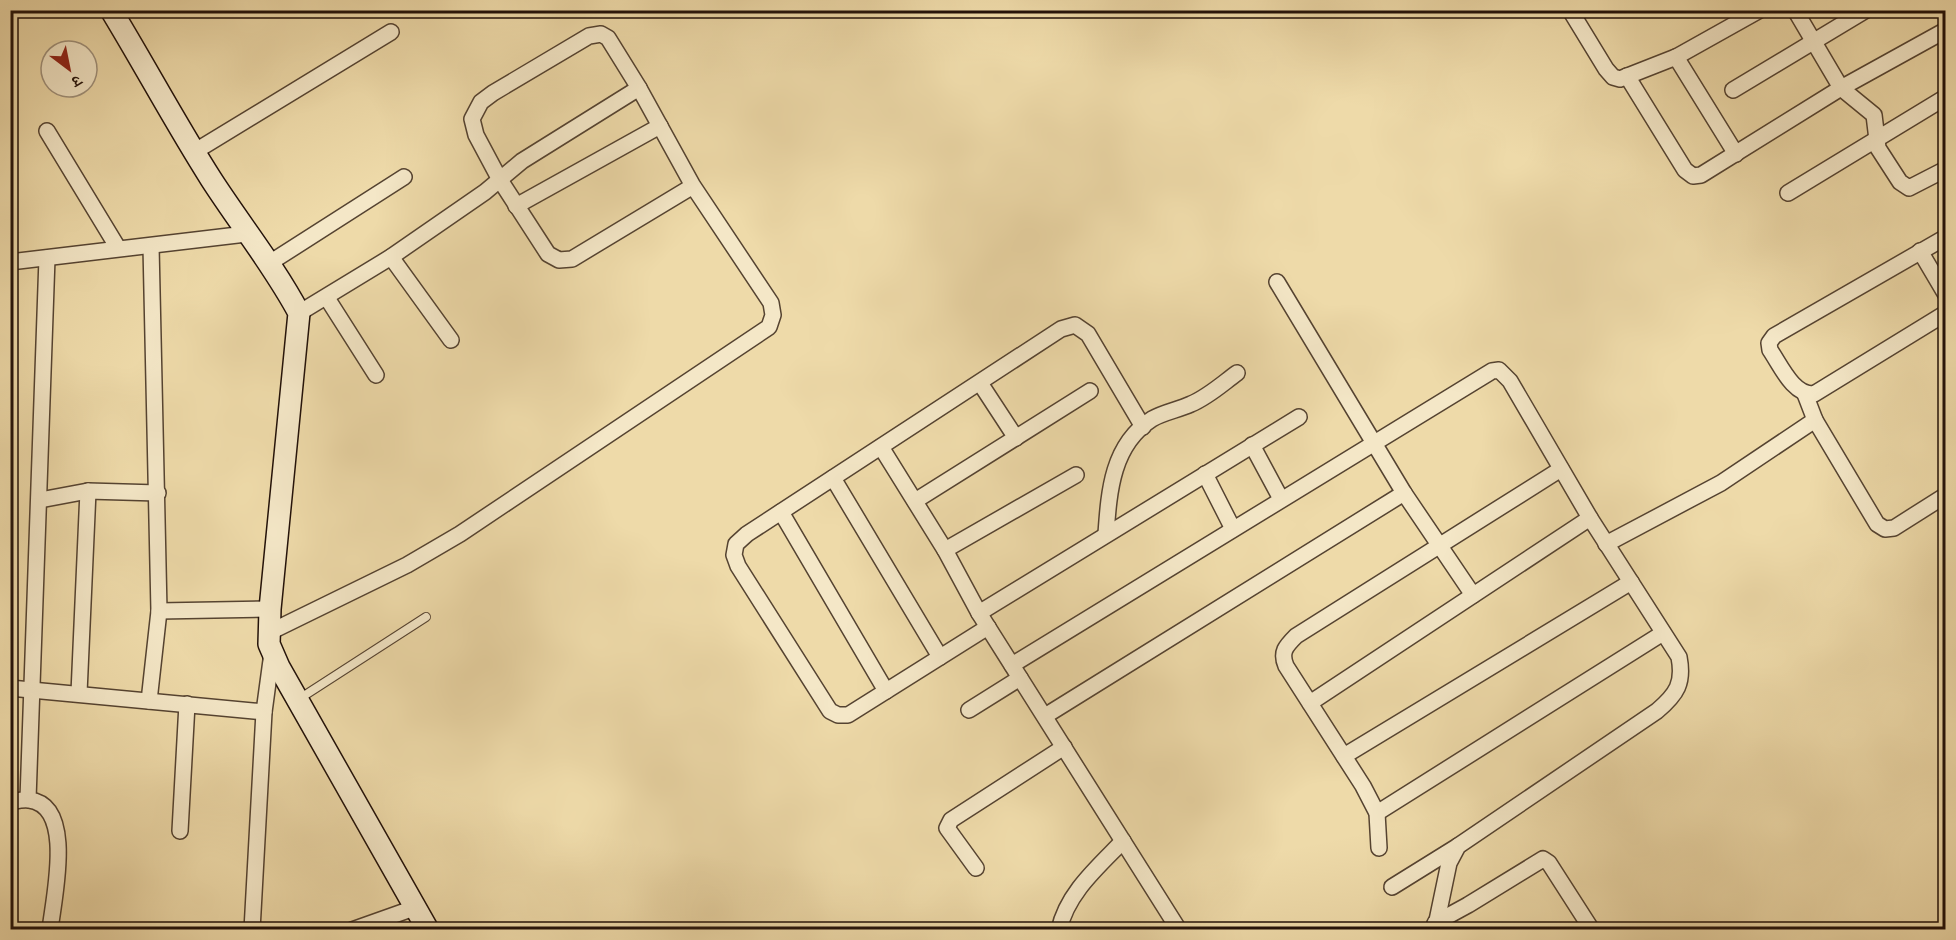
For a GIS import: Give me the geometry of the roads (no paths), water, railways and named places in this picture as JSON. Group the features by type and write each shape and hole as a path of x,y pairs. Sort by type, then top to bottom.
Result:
{"street":[{"path":"111,10 194,152 246,234 284,285 298,313 270,609 270,643 252,930"},
{"path":"1570,10 1613,77 1620,79 1676,57 1760,10"},
{"path":"1794,10 1841,88 1874,115 1877,123 1878,148 1900,182 1909,188 1946,169"},
{"path":"1733,90 1813,44 1866,10"},
{"path":"1628,76 1684,170 1693,176 1701,175 1841,88 1946,30"},
{"path":"194,152 391,32"},
{"path":"270,643 460,534 769,327 773,315 771,303 693,186 614,44 601,34 589,36 481,102 472,119 476,135 516,206 548,254 559,260 572,259 693,186"},
{"path":"1676,57 1736,154"},
{"path":"298,313 327,298 391,257 500,180 522,161 639,88"},
{"path":"1788,193 1946,97"},
{"path":"516,206 660,126"},
{"path":"47,131 118,248"},
{"path":"268,264 404,177"},
{"path":"10,262 246,234"},
{"path":"1946,237 1774,336 1769,343 1770,350 1796,388 1805,394 1815,420 1877,524 1885,529 1894,528 1946,495"},
{"path":"149,701 159,611 151,246"},
{"path":"1920,251 1946,296"},
{"path":"391,257 451,340"},
{"path":"28,799 34,691 47,258"},
{"path":"1277,282 1404,493 1473,595"},
{"path":"327,298 376,375"},
{"path":"1805,394 1825,388 1946,313"},
{"path":"988,627 848,715 838,715 830,711 738,566 734,555 736,544 832,478 1061,329 1075,325 1088,334 1143,427"},
{"path":"969,710 1016,672 1233,529 1492,371 1500,370 1510,381 1590,518 1679,657 1682,671 1681,684 1673,698 1458,846 1392,886"},
{"path":"1106,534 1112,474 1120,454 1143,427 1159,416 1202,398 1237,373"},
{"path":"980,383 1016,438"},
{"path":"915,501 1090,391"},
{"path":"979,613 1299,417"},
{"path":"1606,544 1721,483 1815,420"},
{"path":"1252,446 1281,499"},
{"path":"881,447 945,550 979,613 1179,930"},
{"path":"1379,848 1377,813 1344,756 1286,666 1282,657 1286,646 1296,636 1561,469"},
{"path":"1205,474 1233,529"},
{"path":"945,550 1076,475"},
{"path":"832,478 940,657"},
{"path":"40,500 88,491 158,493"},
{"path":"79,693 88,491"},
{"path":"1044,716 1404,493"},
{"path":"781,512 886,691"},
{"path":"1311,703 1590,518"},
{"path":"1344,756 1631,582"},
{"path":"159,611 270,609"},
{"path":"1377,813 1663,633"},
{"path":"270,643 297,700 428,930"},
{"path":"10,688 264,712"},
{"path":"180,831 187,704"},
{"path":"976,868 950,836 947,828 951,820 1064,747"},
{"path":"10,802 28,799 39,803 51,815 58,835 58,865 50,930"},
{"path":"1059,930 1063,912 1083,882 1123,841"},
{"path":"1435,926 1449,863 1458,846"},
{"path":"1435,926 1543,859 1549,863 1592,930"},
{"path":"352,930 414,908"}],"lane":[{"path":"297,700 426,617"}]}
